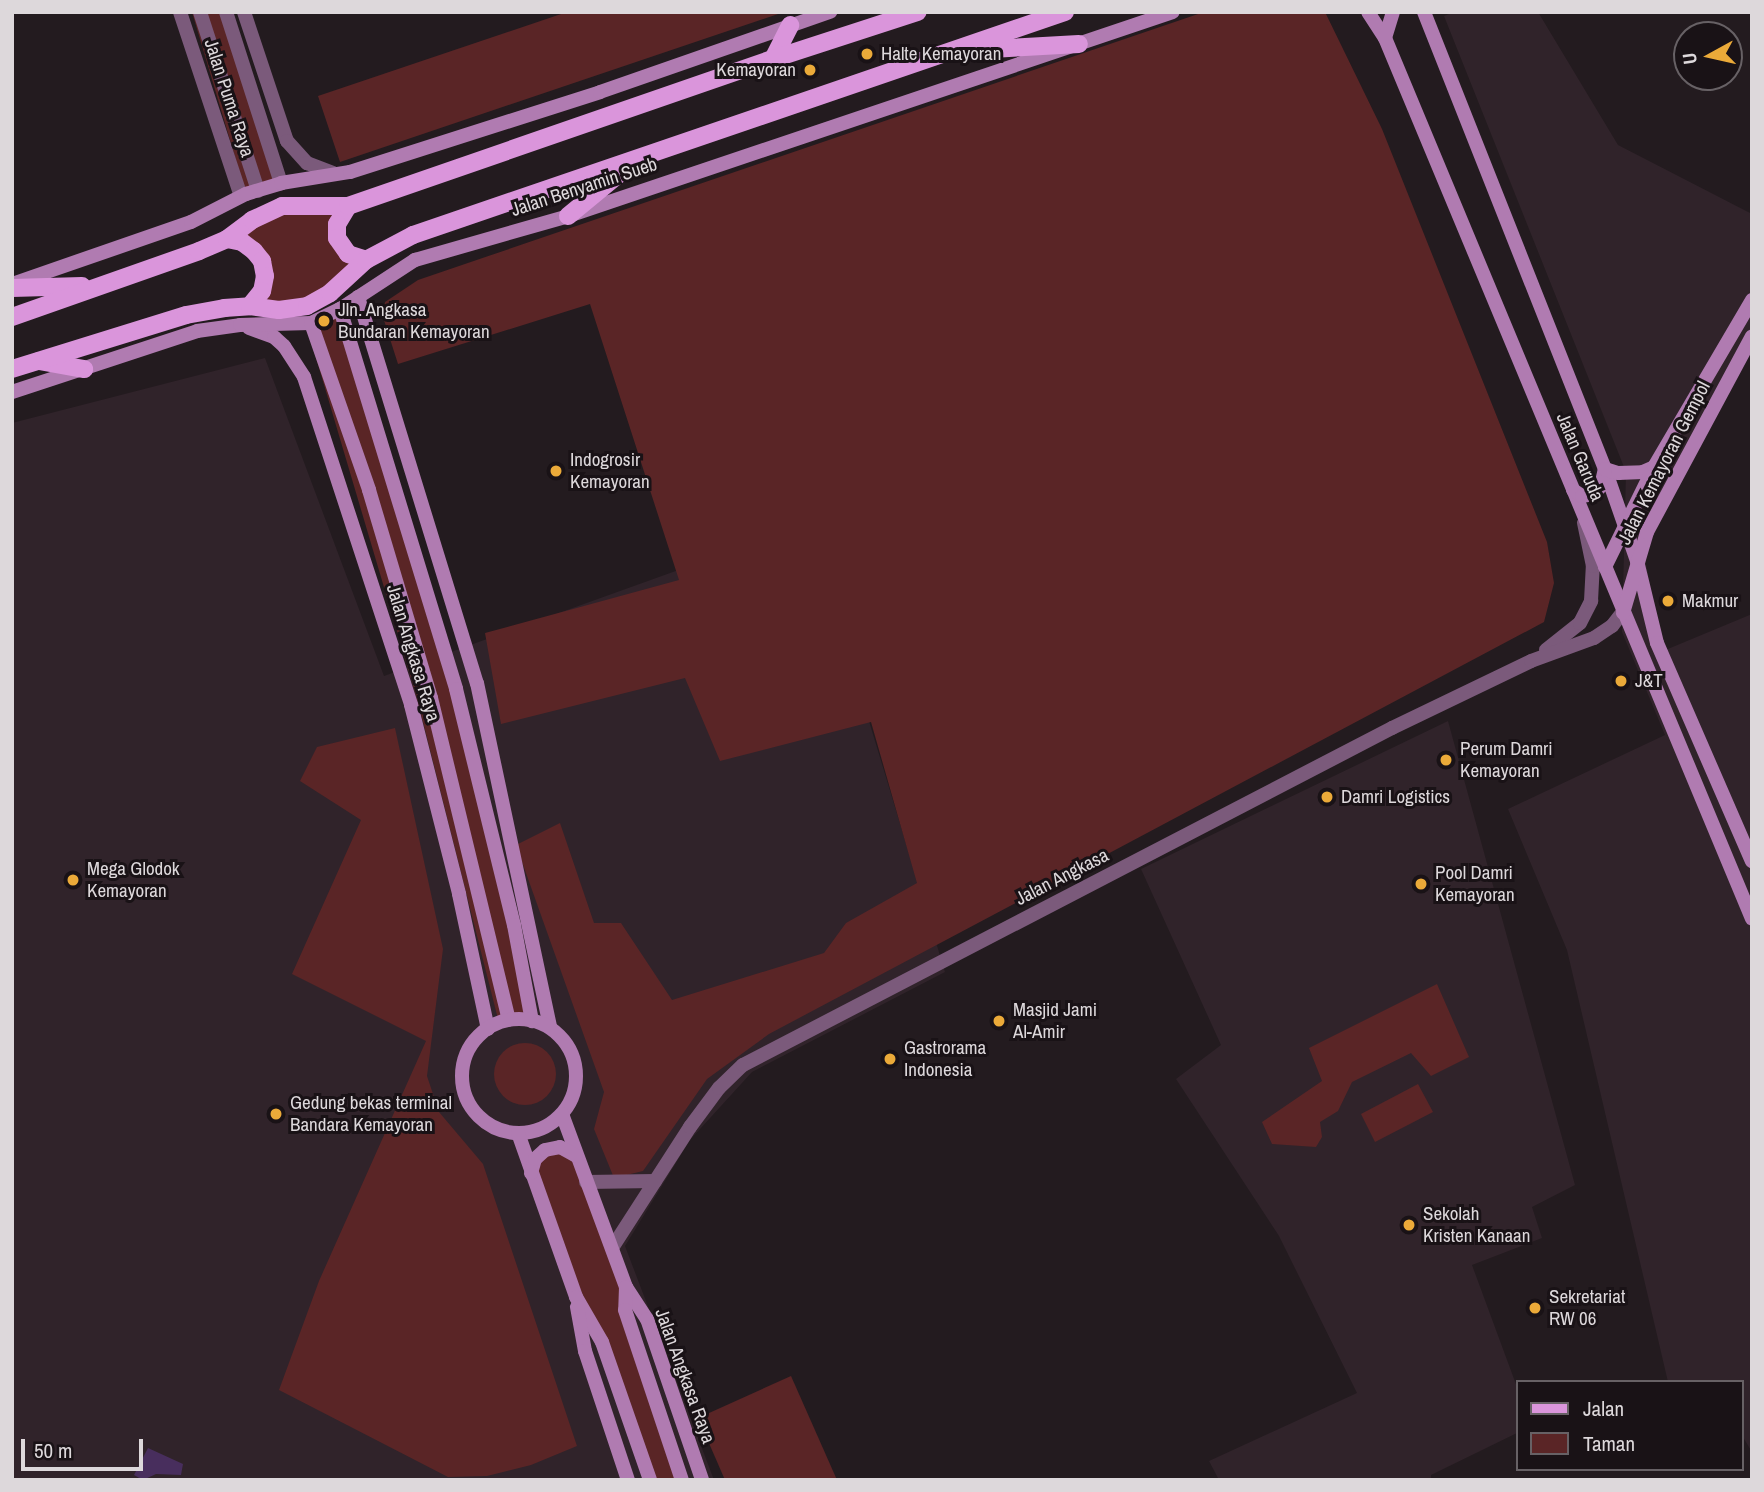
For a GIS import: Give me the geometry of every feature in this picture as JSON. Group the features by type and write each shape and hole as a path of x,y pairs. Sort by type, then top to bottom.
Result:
{"main road":[{"path":"12,286 191,222 241,196 281,183 350,172 567,103 830,12"},
{"path":"12,317 226,239 252,220 282,206 348,206 773,59 918,12"},
{"name":"Jalan Benyamin Sueb","path":"12,369 186,314 250,306 279,310 319,301 366,260 413,235 1065,12"},
{"name":"Jalan Benyamin Sueb","path":"12,392 197,331 240,325 314,329 415,260 568,216 1173,12"},
{"name":"Jalan Garuda","path":"1368,12 1385,38 1622,613 1752,919"},
{"path":"1385,38 1393,12"},
{"name":"Jalan Garuda","path":"1422,14 1605,469 1637,561 1657,643 1752,861"},
{"path":"773,59 790,25"},
{"path":"954,51 1079,44"},
{"path":"568,216 639,157"},
{"path":"348,206 337,224 337,238 348,254 366,260"},
{"path":"226,239 242,242 262,261 265,276 262,291 250,306"},
{"path":"12,286 100,286"},
{"path":"358,297 477,684 550,1027 568,1047 576,1074 572,1095 562,1114 537,1130 518,1133 495,1128 476,1113 465,1092 463,1080 467,1056 472,1046 488,1029 509,1020 531,1021 550,1027"},
{"name":"Jalan Kemayoran Gempol","path":"1605,567 1654,467 1752,300"},
{"name":"Jalan Angkasa Raya","path":"340,309 456,689 514,925 531,1021"},
{"path":"314,329 325,325 344,324"},
{"name":"Jalan Angkasa Raya","path":"240,325 274,337 284,346 304,377 411,705 459,894 488,1029"},
{"name":"Jalan Angkasa Raya","path":"314,329 369,490 431,698 509,1020"},
{"name":"Jalan Kemayoran Gempol","path":"1622,613 1647,532 1752,336"},
{"path":"37,361 84,369"},
{"path":"1573,490 1582,496 1593,494 1601,486 1605,469 1618,473 1643,472 1654,467"},
{"path":"392,476 410,471"},
{"path":"1722,846 1741,836"},
{"name":"Jalan Angkasa Raya","path":"562,1114 626,1287 647,1320 702,1480"},
{"path":"518,1133 576,1297 602,1342 650,1480"},
{"path":"531,1174 535,1159 545,1150 560,1147 576,1156"},
{"name":"Jalan Angkasa Raya","path":"626,1287 625,1310 682,1480"},
{"path":"576,1297 584,1351 628,1480"}],"street":[{"name":"Jalan Puma Raya","path":"180,12 241,196"},
{"name":"Jalan Puma Raya","path":"200,12 258,191"},
{"name":"Jalan Puma Raya","path":"226,12 281,183"},
{"name":"Jalan Puma Raya","path":"244,12 287,141 307,163 333,173"},
{"name":"Jalan Angkasa","path":"1531,662 1580,623 1591,601 1593,566 1584,516"},
{"name":"Jalan Angkasa","path":"612,1248 654,1181 719,1088 743,1065 1392,728 1531,662 1594,638 1612,626 1622,613"},
{"path":"586,1182 654,1181"}],"shaded area":[{"path":"1454,12 1538,12 1618,145 1752,214 1752,349 1647,532 1646,564 1663,651 1752,614 1752,1452 1743,1437 1743,1380 1668,1380 1567,950 1508,809 1665,735 1622,632 1626,472 1444,16"},
{"path":"265,358 384,676 809,523 945,972 752,1072 690,1140 625,1246 714,1480 12,1480 12,423"},
{"path":"1448,721 1575,1185 1532,1207 1542,1238 1472,1265 1516,1384 1516,1433 1431,1475 1431,1480 1219,1480 1209,1461 1357,1393 1279,1236 1176,1079 1221,1045 1141,869"},
{"path":"148,1448 183,1464 181,1475 156,1474 143,1480 134,1475"}],"green space":[{"path":"192,12 226,12 281,183 246,194"},
{"path":"567,12 784,12 340,162 318,96"},
{"path":"1204,12 1325,12 1382,129 1547,542 1554,583 1544,622 769,1034 707,1079 643,1171 614,1178 594,1129 604,1092 516,845 560,823 594,923 621,923 672,1000 824,953 846,923 917,883 871,722 720,761 685,678 501,724 485,633 679,580 590,304 398,364 383,317 385,302 418,280"},
{"path":"348,206 337,238 366,260 320,301 250,306 262,261 227,239 268,212"},
{"path":"340,309 456,690 532,1021 499,1023 418,702 306,324"},
{"path":"395,728 443,949 427,1076 439,1112 483,1164 577,1446 531,1465 487,1476 448,1477 279,1390 319,1281 426,1041 292,974 361,820 300,781 317,747"},
{"path":"1437,984 1469,1057 1431,1076 1411,1053 1352,1082 1338,1111 1320,1122 1322,1137 1316,1147 1272,1144 1262,1122 1322,1081 1309,1048"},
{"path":"519,1043 531,1043 547,1052 554,1062 554,1086 547,1096 531,1105 519,1105 508,1100 499,1091 494,1080 494,1068 499,1057 508,1048"},
{"path":"1418,1084 1433,1112 1375,1142 1361,1114"},
{"path":"568,1150 626,1287 625,1310 681,1480 650,1480 532,1167 535,1159"},
{"path":"791,1376 837,1480 725,1480 698,1418"}],"place":[{"name":"Halte Kemayoran","path":"867,54"},
{"name":"Kemayoran","path":"810,70"},
{"name":"Jln. Angkasa Bundaran Kemayoran","path":"324,321"},
{"name":"Indogrosir Kemayoran","path":"556,471"},
{"name":"Makmur","path":"1668,601"},
{"name":"J&T","path":"1621,681"},
{"name":"Perum Damri Kemayoran","path":"1446,760"},
{"name":"Damri Logistics","path":"1327,797"},
{"name":"Mega Glodok Kemayoran","path":"73,880"},
{"name":"Pool Damri Kemayoran","path":"1421,884"},
{"name":"Masjid Jami Al-Amir","path":"999,1021"},
{"name":"Gastrorama Indonesia","path":"890,1059"},
{"name":"Gedung bekas terminal Bandara Kemayoran","path":"276,1114"},
{"name":"Sekolah Kristen Kanaan","path":"1409,1225"},
{"name":"Sekretariat RW 06","path":"1535,1308"}]}
